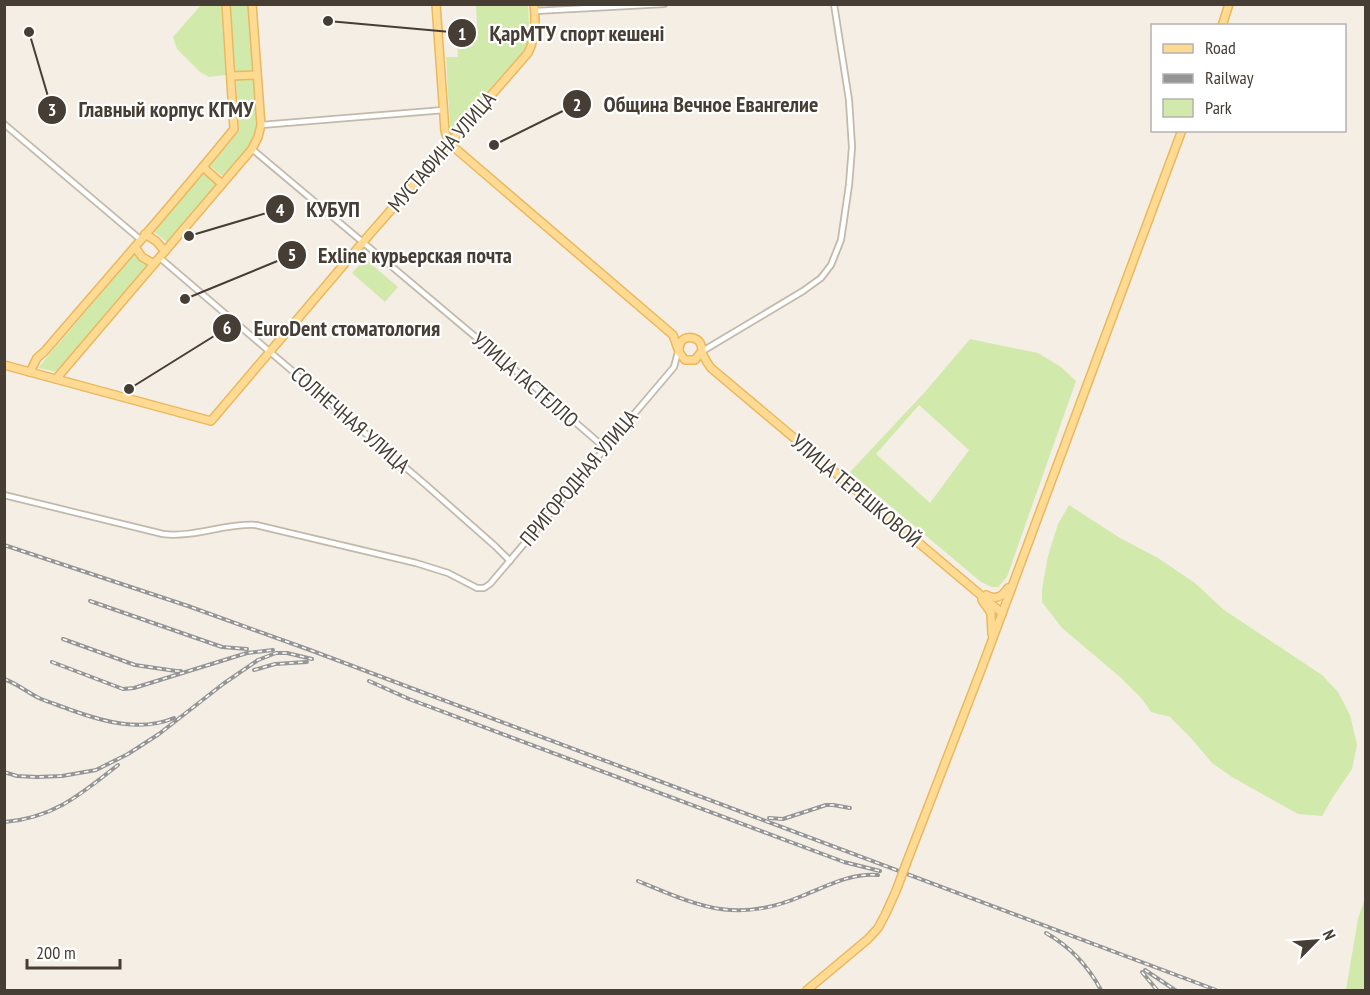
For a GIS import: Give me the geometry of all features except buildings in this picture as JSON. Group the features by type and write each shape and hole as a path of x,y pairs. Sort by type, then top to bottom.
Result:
{"main road":[{"path":"30,372 37,358 135,247 234,129 226,4"},
{"path":"4,365 56,379 252,149 261,125 252,4"},
{"path":"436,4 446,138 449,143"},
{"path":"1223,24 1229,4"},
{"name":"МУСТАФИНА УЛИЦА","path":"56,379 211,421 528,53 534,40 534,8"},
{"path":"231,76 257,75"},
{"path":"445,124 450,131 459,133"},
{"path":"809,989 878,928 896,891 1181,132"},
{"name":"УЛИЦА ТЕРЕШКОВОЙ","path":"449,143 673,335 694,338 700,343 701,352 711,368 1002,613"},
{"path":"203,167 222,184"},
{"path":"143,237 156,241 162,254"},
{"path":"135,247 142,257 154,264"},
{"name":"УЛИЦА ТЕРЕШКОВОЙ","path":"673,335 682,358 711,368"},
{"path":"678,349 681,342 687,338"},
{"path":"692,361 698,358 701,352"},
{"path":"975,590 992,598 1000,597 1014,580"},
{"path":"975,590 991,613 992,638"}],"street":[{"path":"534,8 664,4"},
{"path":"701,352 803,291 820,278 831,265 841,240 852,147 848,93 834,4"},
{"path":"261,125 444,110"},
{"path":"4,124 143,237"},
{"name":"УЛИЦА ГАСТЕЛЛО","path":"252,149 604,448"},
{"name":"СОЛНЕЧНАЯ УЛИЦА","path":"162,254 510,561"},
{"path":"700,343 712,346"},
{"path":"674,367 678,349"},
{"path":"674,367 692,361"},
{"name":"ПРИГОРОДНАЯ УЛИЦА","path":"4,495 163,534 178,535 244,524 256,525 416,562 445,572 477,588 484,588 510,561 674,367"}],"green space":[{"path":"201,5 221,5 226,75 209,77 200,72 177,49 173,37"},
{"path":"230,5 249,5 254,72 235,73"},
{"path":"476,5 528,5 530,39 526,48 454,130 450,128 446,57 458,57 456,29 477,27"},
{"path":"236,79 254,79 258,123 248,149 224,177 210,166 239,131"},
{"path":"204,171 219,183 168,243 153,231"},
{"path":"135,253 149,265 57,372 38,368"},
{"path":"365,259 398,287 385,302 352,273"},
{"path":"970,339 1038,353 1061,367 1076,381 1007,577 998,587 981,582 850,472 924,393","holes":["919,405 969,450 930,503 876,454"]},
{"path":"1069,505 1195,583 1224,610 1322,675 1338,692 1350,715 1357,745 1352,769 1322,816 1298,814 1232,777 1212,763 1170,717 1151,712 1142,699 1120,677 1062,628 1042,602 1042,589 1048,556 1058,524"},
{"path":"1365,898 1365,990 1346,990 1358,919"}],"railway":[{"path":"4,545 188,606 310,650 1216,990"},
{"path":"90,601 222,647 247,649"},
{"path":"63,639 135,665 181,671"},
{"path":"52,662 123,689 134,688 247,653 273,650"},
{"path":"4,772 17,776 37,777 62,776 96,770 128,754 159,734 258,660 276,653 287,653 312,659"},
{"path":"254,670 275,664 307,662"},
{"path":"4,679 41,699 122,724 149,724 174,718"},
{"path":"369,681 409,699 844,862 880,871"},
{"path":"4,822 22,820 52,810 79,795 118,765"},
{"path":"769,818 783,819 826,805 850,808"},
{"path":"638,881 700,905 738,910 779,904 848,878 878,875"},
{"path":"1046,933 1078,958 1101,990"},
{"path":"1145,970 1175,990"},
{"path":"1142,972 1157,990"}],"place":[{"name":"ҚарМТУ спорт кешені","path":"328,21"},
{"name":"Главный корпус КГМУ","path":"29,32"},
{"name":"Община Вечное Евангелие","path":"494,145"},
{"name":"КУБУП","path":"189,236"},
{"name":"Exline курьерская почта","path":"185,299"},
{"name":"EuroDent стоматология","path":"129,389"}]}
